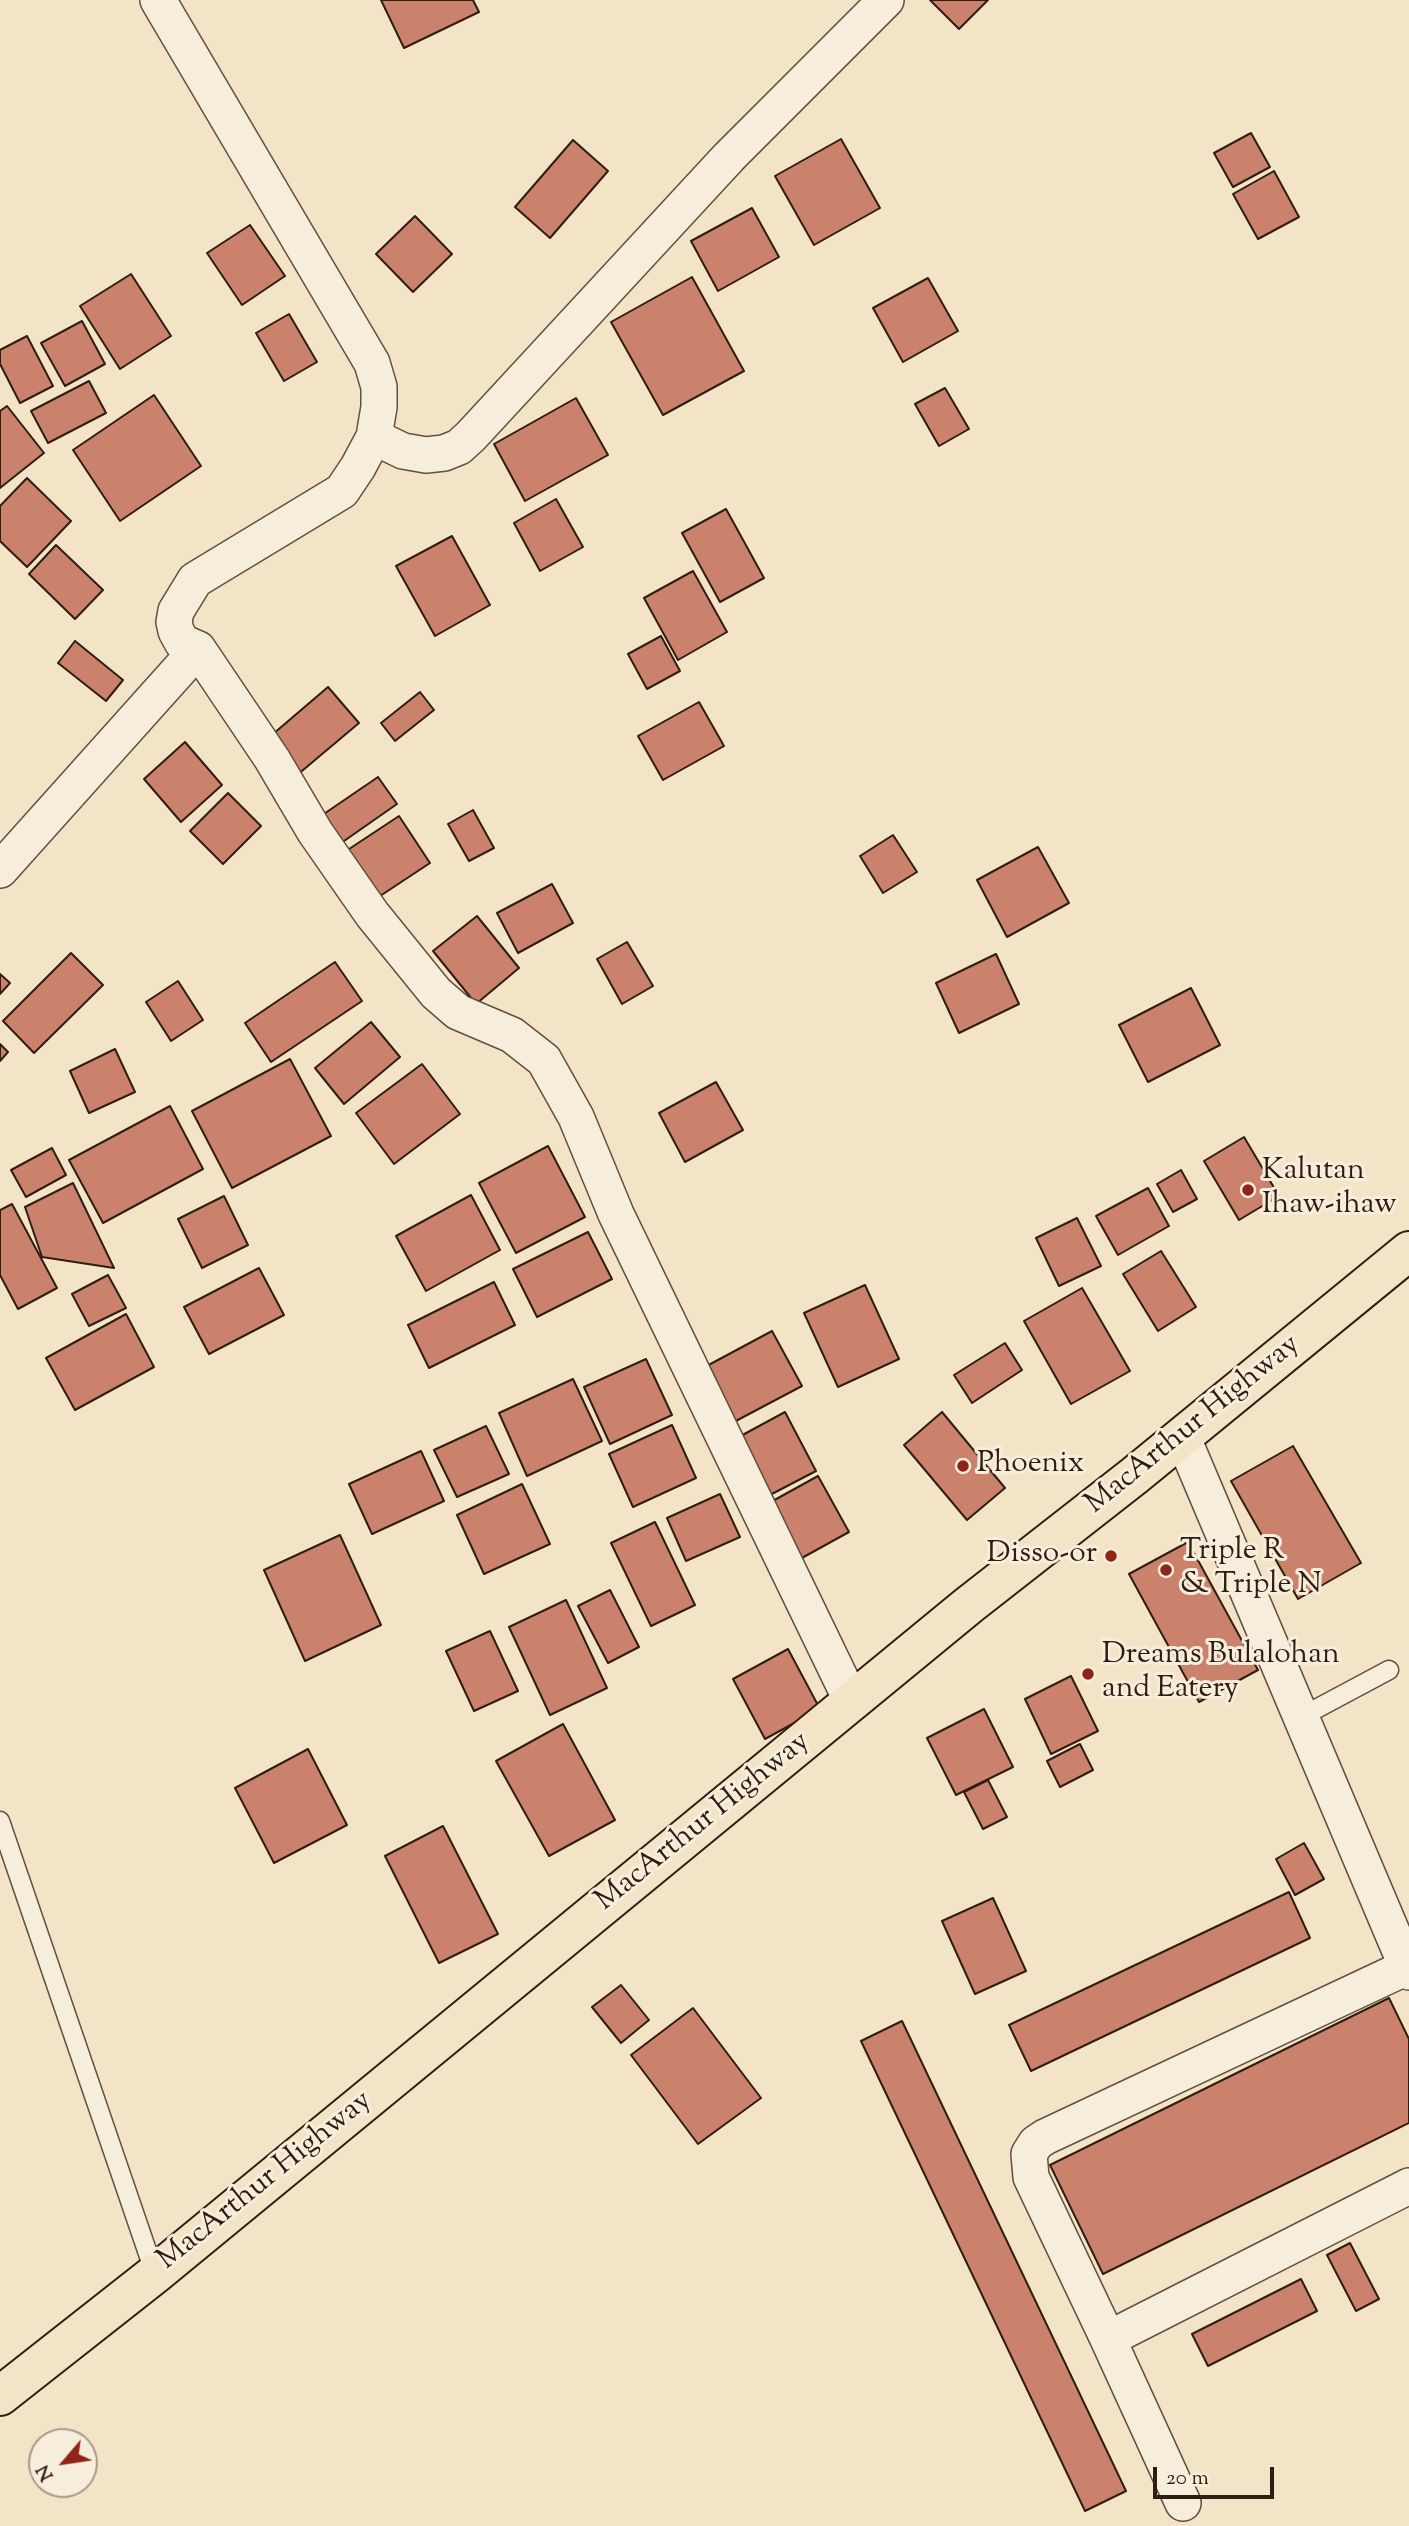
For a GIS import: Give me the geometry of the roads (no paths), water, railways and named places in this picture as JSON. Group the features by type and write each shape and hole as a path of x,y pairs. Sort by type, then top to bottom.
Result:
{"highway":[{"name":"MacArthur Highway","path":"0,2396 155,2274 852,1702 1409,1251"}],"street":[{"path":"158,0 372,363 379,387 379,407 373,437 342,491 195,580 181,601 174,622 182,642 198,649 272,759 322,842 372,914 436,993 458,1012 512,1035 544,1060 576,1117 616,1214 852,1702"},
{"path":"373,437 403,451 426,456 444,453 465,442 729,157 886,0"},
{"path":"0,870 198,649"},
{"path":"1182,1436 1408,1970 1045,2137 1036,2143 1029,2154 1031,2177 1183,2503"},
{"path":"1108,2339 1409,2186"}],"lane":[{"path":"1301,1717 1389,1671"},
{"path":"0,1821 155,2274"}],"place":[{"name":"Kalutan Ihaw-ihaw","path":"1248,1190"},
{"name":"Phoenix","path":"963,1466"},
{"name":"Disso-or","path":"1111,1556"},
{"name":"Triple R & Triple N","path":"1166,1570"},
{"name":"Dreams Bulalohan and Eatery","path":"1088,1674"}]}
